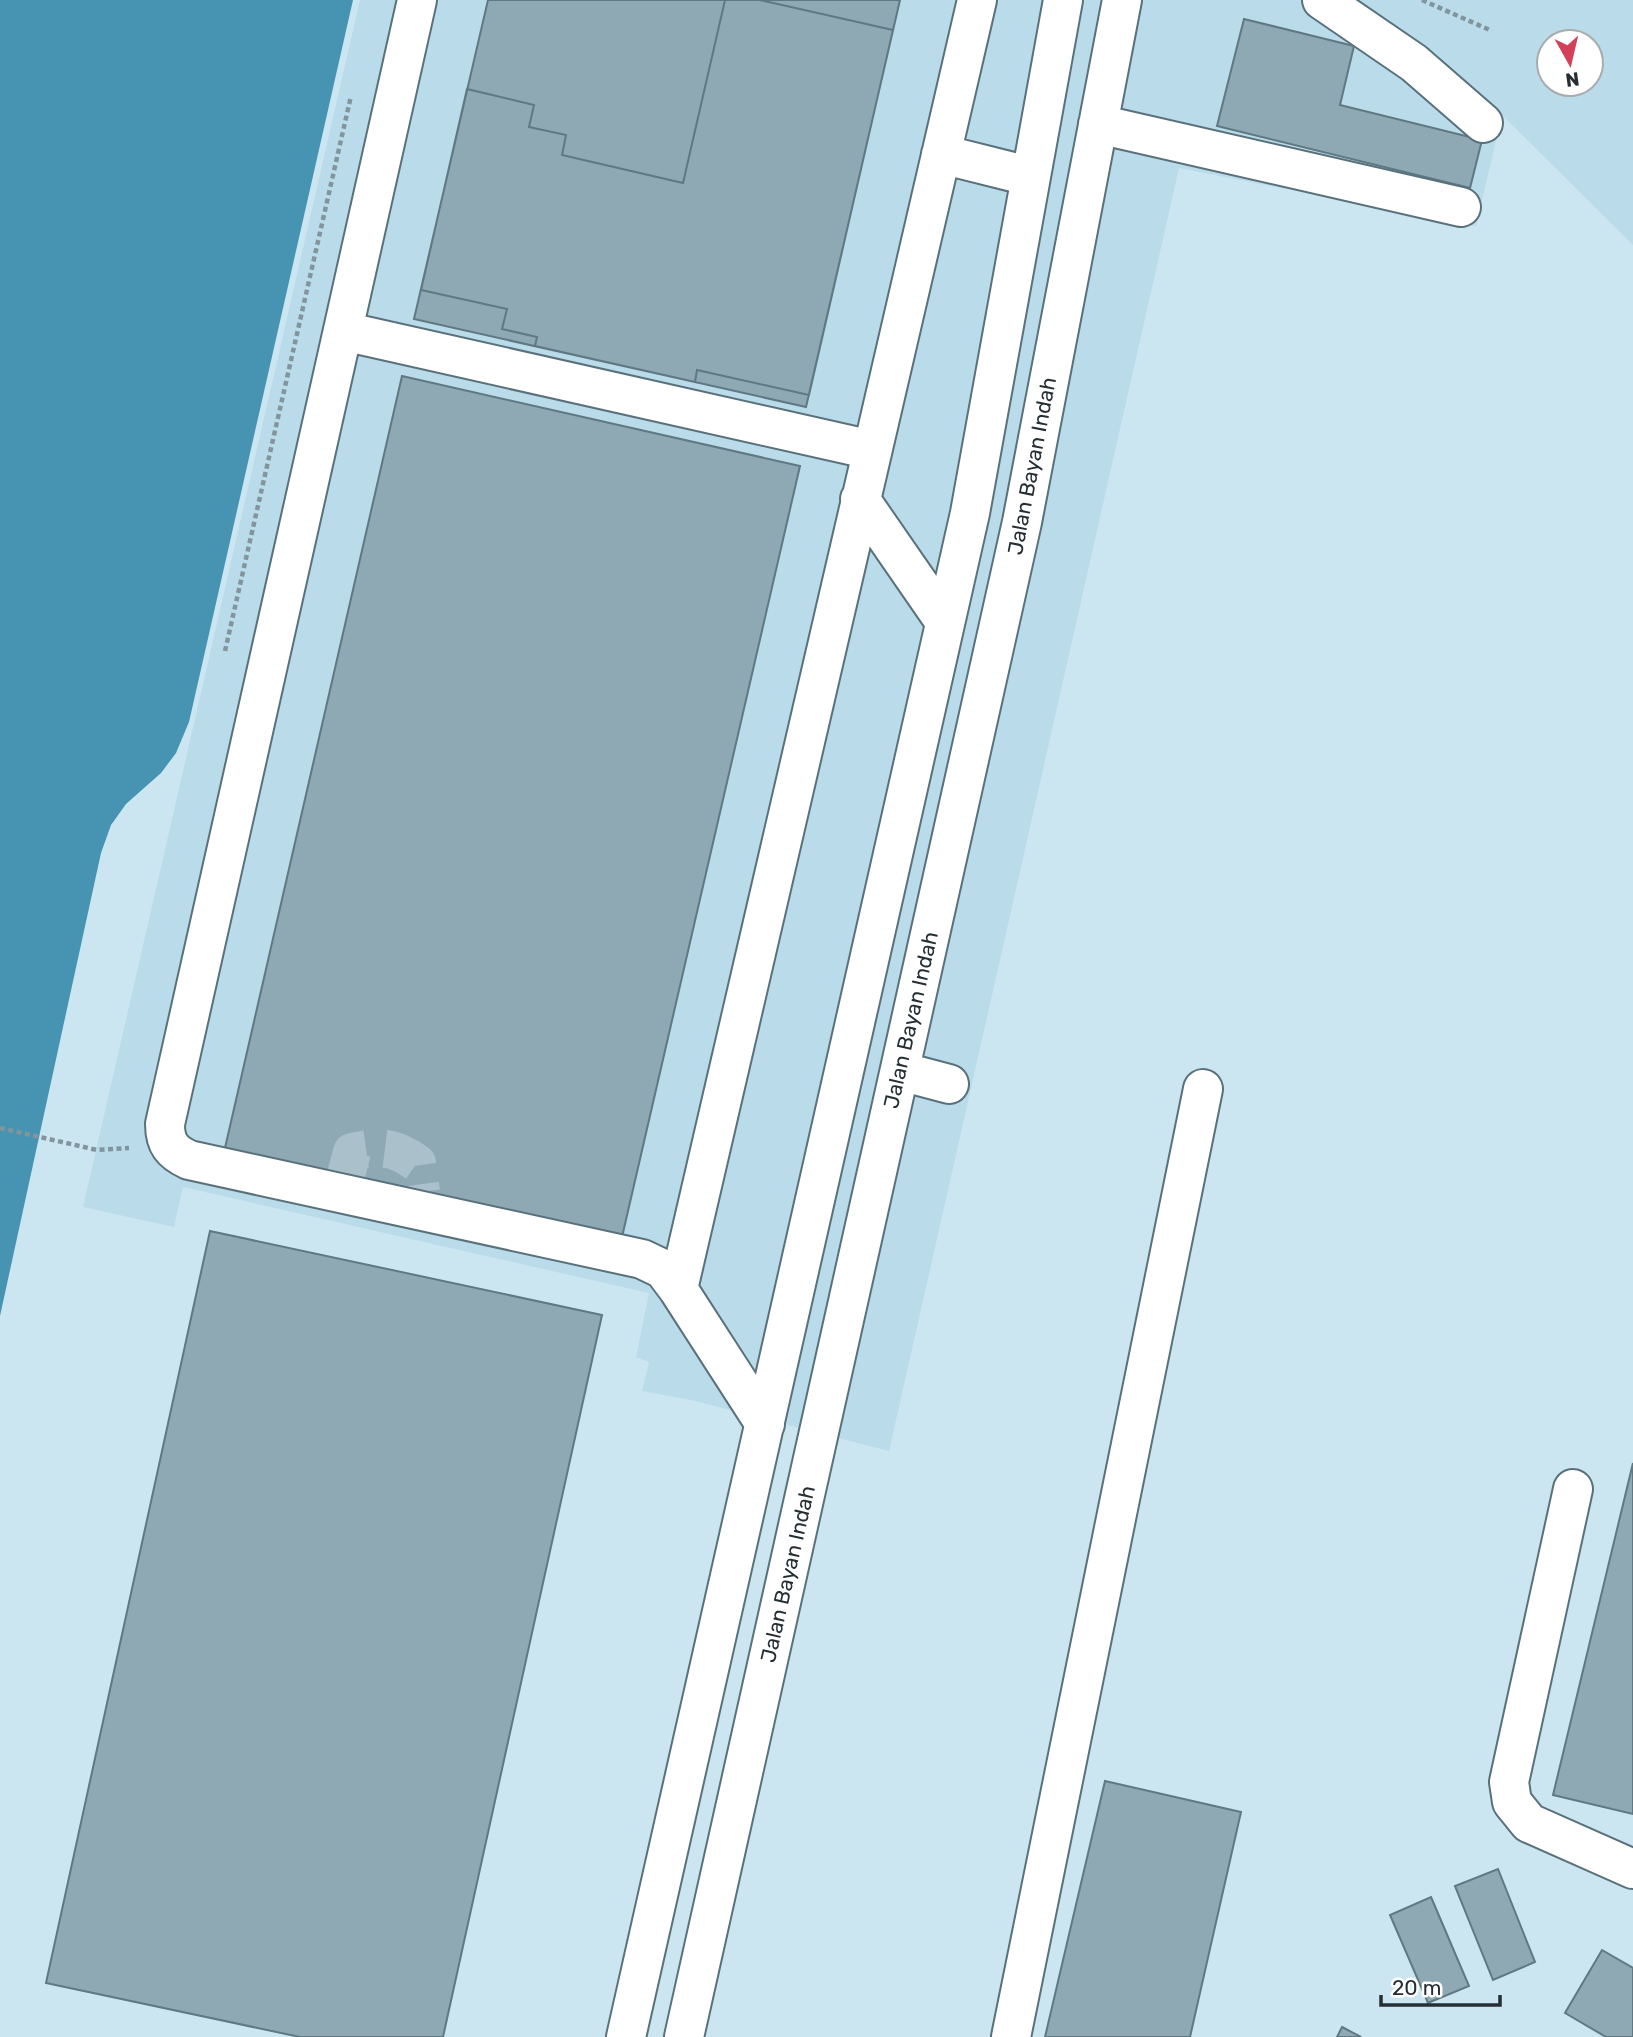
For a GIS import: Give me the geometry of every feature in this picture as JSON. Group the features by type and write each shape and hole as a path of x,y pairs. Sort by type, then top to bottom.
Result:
{"street":[{"path":"417,0 165,1124 168,1146 176,1154 189,1160 345,1184 540,1228 642,1259 663,1269 678,1289 765,1424"},
{"path":"678,1289 976,0"},
{"path":"626,2037 970,513 1063,0"},
{"name":"Jalan Bayan Indah","path":"684,2037 1022,522 1122,0"},
{"path":"1322,0 1414,63 1483,123"},
{"path":"1098,124 1461,207"},
{"path":"941,154 1030,176"},
{"path":"343,331 533,359 872,450"},
{"path":"860,499 945,622"},
{"path":"900,1072 949,1084"},
{"path":"1011,2037 1203,1089"},
{"path":"1573,1489 1509,1782 1512,1802 1529,1823 1633,1869"}],"path":[{"path":"1422,0 1492,31"},
{"path":"225,652 352,95"},
{"path":"0,1129 97,1150 168,1146"}],"shaded area":[{"path":"360,0 1633,0 1633,245 1502,115 1476,226 1179,168 889,1451 691,1400 642,1391 649,1362 636,1357 649,1293 183,1187 174,1227 83,1207"}],"water":[{"path":"0,0 353,0 189,722 176,753 161,773 126,804 111,825 101,853 0,1316"}],"building":[{"path":"488,0 900,0 806,407 414,319"},
{"path":"725,0 760,0 893,30 809,395 697,370 695,382 535,346 537,337 502,329 507,309 421,290 467,89 534,105 529,127 566,135 562,155 683,183"},
{"path":"1244,19 1354,46 1340,105 1482,140 1470,188 1217,126"},
{"path":"402,376 800,466 622,1237 225,1148"},
{"path":"210,1231 602,1315 443,2037 300,2037 46,1983"},
{"path":"1633,1463 1633,1814 1553,1795"},
{"path":"1105,1781 1241,1812 1190,2037 1045,2037"},
{"path":"1498,1869 1535,1962 1493,1980 1455,1886"},
{"path":"1431,1897 1469,1986 1428,2003 1390,1915"},
{"path":"1602,1950 1633,1968 1633,2037 1606,2037 1565,2013"},
{"path":"1342,2027 1361,2037 1337,2037"}],"tunnel":[{"path":"346,1175 352,1152 379,1148 393,1150 417,1163 421,1192"}]}
